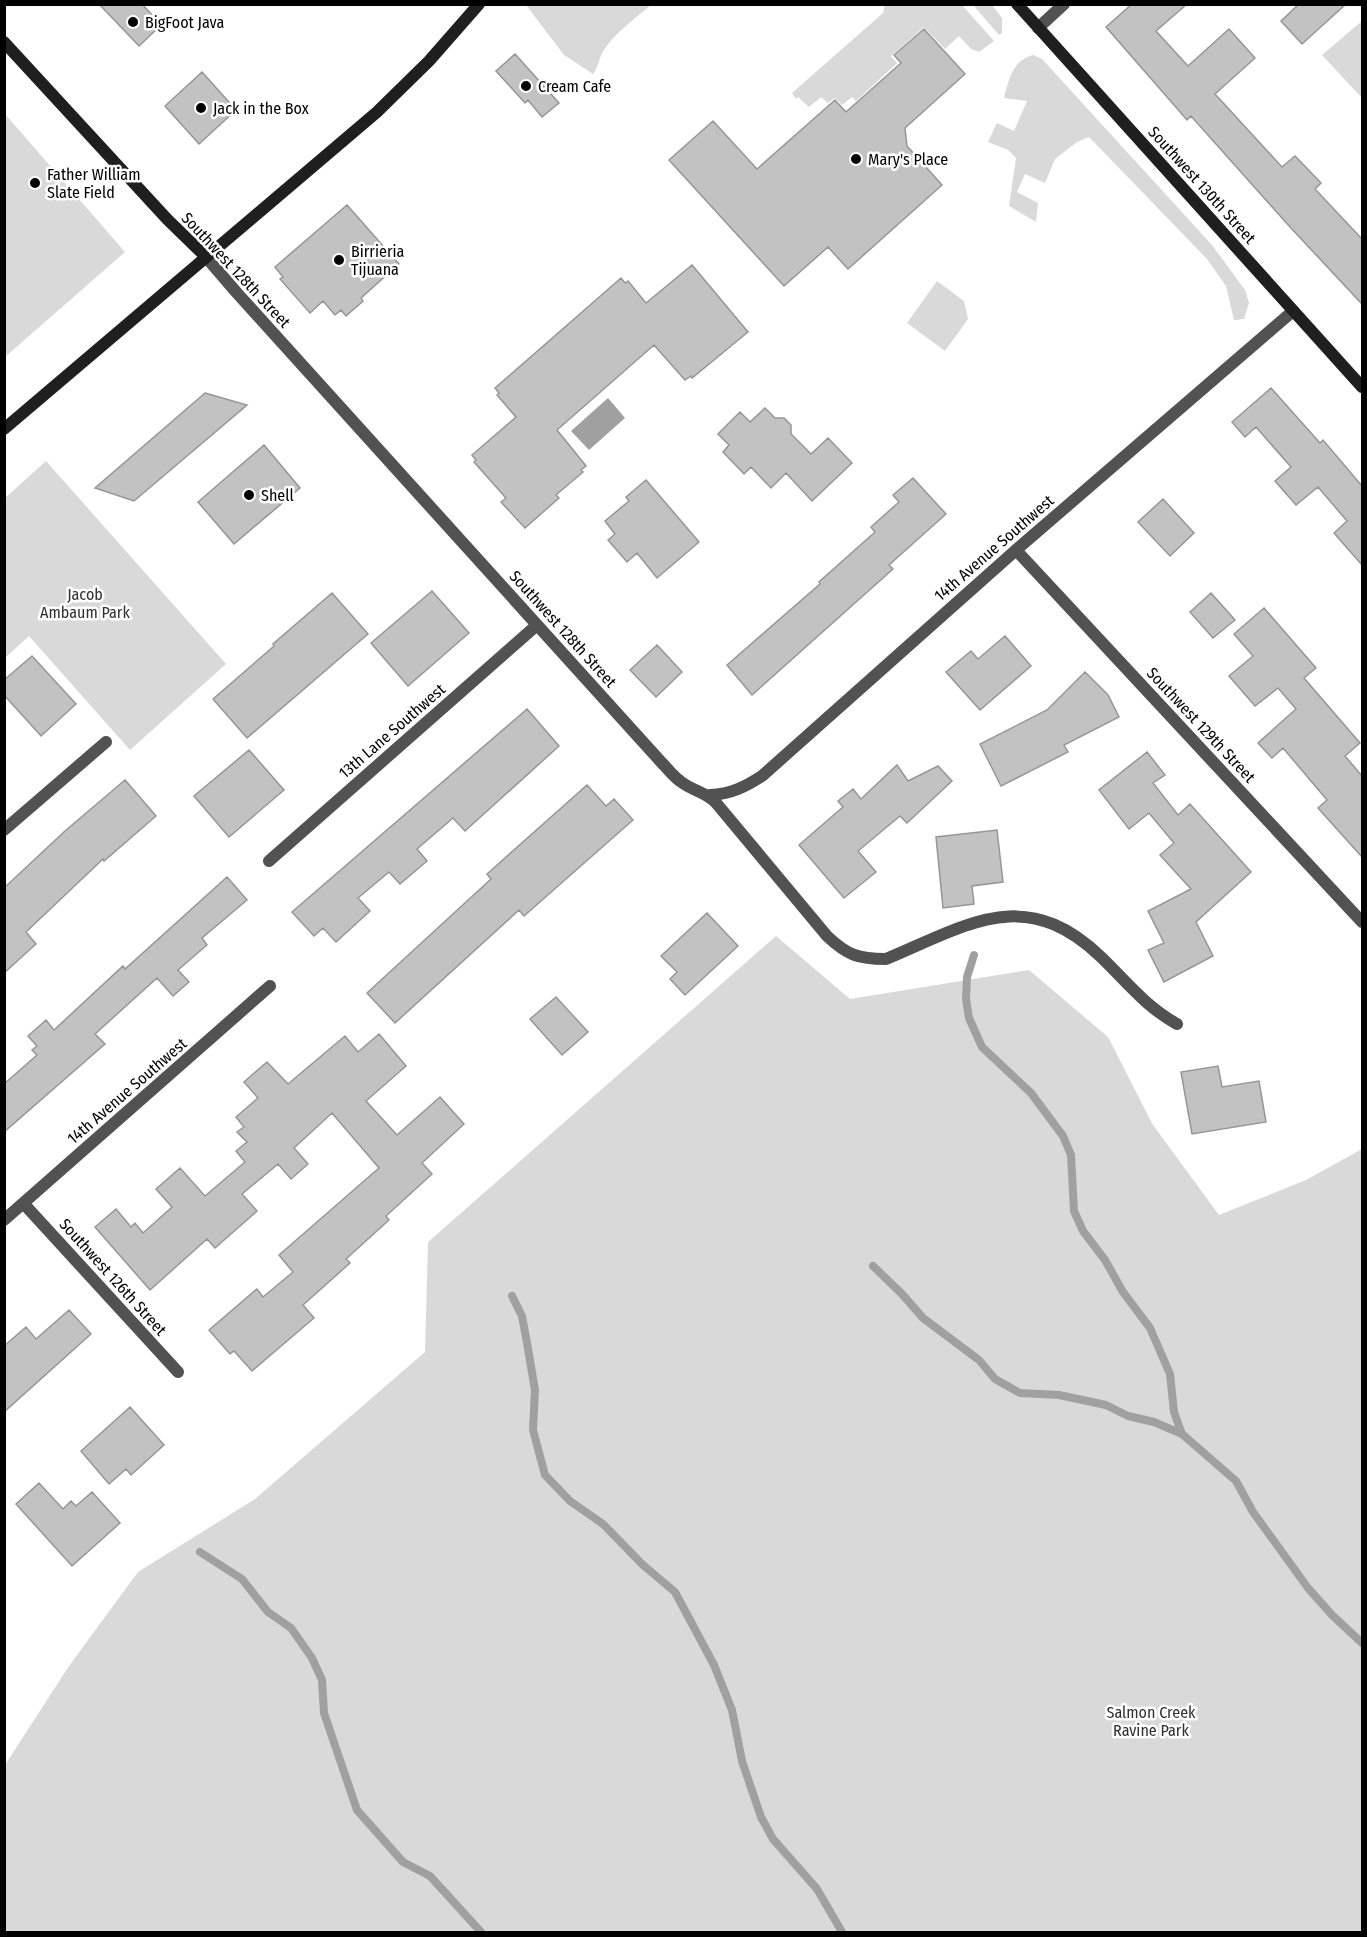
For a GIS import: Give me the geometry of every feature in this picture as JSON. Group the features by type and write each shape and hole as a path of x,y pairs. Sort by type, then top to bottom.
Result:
{"main road":[{"path":"4,429 377,112 429,61 478,4"},
{"name":"Southwest 130th Street","path":"1017,4 1362,387"},
{"name":"Southwest 128th Street","path":"4,42 167,219 206,257"}],"street":[{"path":"1038,28 1064,4"},
{"name":"Southwest 128th Street","path":"206,257 680,781 696,791 710,795 827,936 842,950 870,959 886,959 980,921 1018,916 1038,918 1064,928 1084,942 1142,1001 1158,1014 1177,1024"},
{"name":"14th Avenue Southwest","path":"710,795 727,794 743,788 762,776 1016,550 1293,311"},
{"name":"Southwest 129th Street","path":"1016,550 1362,922"},
{"name":"13th Lane Southwest","path":"269,861 537,625"},
{"path":"4,830 106,742"},
{"name":"14th Avenue Southwest","path":"4,1220 270,986"},
{"name":"Southwest 126th Street","path":"24,1204 178,1372"}],"green space":[{"path":"885,4 962,5 994,41 979,52 971,49 959,36 945,49 924,27 891,56 897,63 856,101 852,97 842,105 835,98 828,103 821,97 809,107 798,97 796,99 792,93 883,13"},
{"path":"526,5 651,5 626,25 610,42 603,51 593,74 564,55"},
{"path":"973,5 992,5 1002,18 1002,33 999,35"},
{"path":"1362,21 1362,98 1322,55"},
{"path":"1033,55 1042,59 1212,245 1245,290 1249,303 1244,319 1234,320 1226,286 1207,259 1089,137 1077,142 1055,159 1045,183 1025,174 1017,192 1038,203 1036,222 1009,206 1016,158 1008,150 988,142 997,123 1014,131 1027,101 1004,98 1016,66"},
{"name":"Father William Slate Field","path":"5,114 125,252 4,357"},
{"path":"937,281 964,301 968,319 945,351 907,323"},
{"name":"Jacob Ambaum Park","path":"46,461 226,664 130,750 29,636 5,658 5,498"},
{"name":"Salmon Creek Ravine Park","path":"776,936 850,999 1029,970 1108,1037 1153,1125 1219,1215 1306,1180 1362,1149 1362,1932 5,1932 5,1765 69,1666 138,1572 255,1499 425,1352 428,1242"}],"shaded area":[{"path":"608,398 625,418 589,450 571,431"}],"building":[{"name":"BigFoot Java","path":"99,4 142,4 152,15 148,18 158,28 139,46"},
{"path":"1132,4 1187,4 1156,31 1188,66 1229,29 1255,58 1215,94 1282,167 1295,156 1321,183 1315,189 1362,239 1362,304 1191,116 1187,120 1106,27"},
{"path":"1299,4 1346,4 1302,44 1281,21"},
{"name":"Mary's Place","path":"924,29 965,74 905,128 907,146 942,185 848,269 828,247 784,286 669,160 713,121 757,169 835,100 846,112 901,63 894,55"},
{"name":"Cream Cafe","path":"515,54 559,103 542,117 528,100 525,103 496,71"},
{"name":"Jack in the Box","path":"202,72 236,110 199,144 165,106"},
{"name":"Birrieria Tijuana","path":"347,205 399,264 361,298 363,301 346,316 341,310 335,315 323,301 310,313 280,279 283,277 275,267"},
{"path":"692,265 748,332 692,378 691,376 685,380 654,345 557,430 586,466 581,470 583,472 556,495 559,498 525,528 501,502 506,498 474,462 476,460 472,455 516,417 497,395 499,393 495,388 621,278 625,283 628,281 646,303"},
{"path":"1271,388 1320,443 1323,440 1362,486 1362,565 1334,533 1347,521 1318,487 1296,505 1275,481 1291,467 1256,427 1245,437 1232,422"},
{"path":"205,393 247,405 134,501 95,488"},
{"path":"765,408 775,418 784,418 791,425 791,434 811,454 828,438 852,463 812,501 786,473 771,488 751,467 744,474 723,452 729,445 718,434 740,412 750,422"},
{"name":"Shell","path":"264,445 300,488 234,544 198,502"},
{"path":"913,478 946,514 889,565 893,569 752,695 727,665 820,584 819,582 875,532 871,527 899,502 893,495"},
{"path":"646,480 699,542 657,578 637,553 627,562 608,540 615,534 605,521 629,501 626,497"},
{"path":"1163,499 1194,533 1170,556 1138,522"},
{"path":"432,591 469,633 408,686 371,643"},
{"path":"332,593 368,634 247,738 213,699"},
{"path":"1211,593 1235,620 1213,638 1190,612"},
{"path":"1264,608 1316,668 1304,678 1360,743 1345,756 1362,776 1362,857 1318,808 1327,800 1283,748 1272,758 1258,743 1296,709 1278,688 1255,706 1229,676 1253,656 1234,634"},
{"path":"1005,636 1031,666 980,710 946,672 971,651 978,659"},
{"path":"657,645 682,672 656,697 630,670"},
{"path":"32,656 76,704 41,736 4,695 4,680"},
{"path":"1085,672 1108,695 1119,717 1064,745 1068,752 1001,786 980,744 1047,710"},
{"path":"527,709 559,746 465,831 453,818 417,849 427,861 400,884 389,872 358,898 370,911 336,942 323,928 314,936 292,912"},
{"path":"249,750 284,790 229,837 194,796"},
{"path":"1147,752 1165,775 1153,783 1178,815 1190,804 1251,872 1196,922 1213,956 1164,982 1148,950 1164,943 1148,911 1191,889 1160,855 1174,843 1149,813 1129,829 1099,790"},
{"path":"897,765 908,781 938,766 952,781 907,823 900,816 858,851 876,872 844,898 799,845 843,807 838,801 853,789 861,799"},
{"path":"125,780 156,816 104,861 103,859 26,932 36,944 4,973 4,888 65,831"},
{"path":"587,785 606,806 614,799 633,820 524,916 519,910 395,1023 367,993 491,879 487,874"},
{"path":"997,830 1003,882 972,886 974,904 943,908 936,837"},
{"path":"227,877 247,900 202,938 207,945 178,970 189,982 173,996 157,978 95,1034 105,1044 4,1132 4,1084 37,1055 32,1050 37,1046 28,1036 46,1020 54,1030 123,966 125,969"},
{"path":"707,913 738,946 685,995 670,979 677,972 661,956"},
{"path":"556,997 588,1032 562,1055 530,1019"},
{"path":"379,1034 406,1066 366,1101 397,1135 440,1097 464,1124 422,1163 432,1174 386,1216 389,1220 346,1259 350,1263 303,1305 314,1318 252,1371 234,1351 230,1354 209,1330 257,1289 263,1297 293,1272 279,1255 379,1168 332,1113 294,1148 308,1164 291,1179 278,1164 242,1194 257,1211 215,1248 207,1239 150,1290 95,1227 116,1209 131,1227 135,1223 143,1233 172,1207 156,1189 180,1168 205,1196 245,1162 236,1151 247,1142 237,1132 244,1127 236,1117 258,1098 244,1082 267,1062 288,1084 345,1036 358,1052"},
{"path":"1218,1066 1222,1087 1259,1081 1266,1122 1192,1134 1181,1072"},
{"path":"69,1310 91,1334 4,1412 4,1346 26,1327 36,1339"},
{"path":"130,1407 164,1445 131,1475 126,1469 109,1484 81,1451"},
{"path":"39,1483 63,1509 71,1501 76,1506 92,1492 120,1523 72,1566 16,1504"}],"waterway":[{"path":"974,955 967,977 966,999 969,1018 982,1047 1031,1093 1063,1136 1071,1155 1074,1211 1083,1231 1150,1328 1170,1374 1174,1412 1182,1434 1236,1481 1253,1512 1308,1588 1362,1643"},
{"path":"873,1266 923,1318 979,1360 995,1379 1020,1393 1059,1395 1106,1405 1128,1416 1154,1422 1182,1434"},
{"path":"512,1296 522,1316 527,1343 535,1390 533,1430 545,1475 570,1501 603,1524 643,1565 675,1592 714,1665 732,1710 742,1761 761,1817 773,1839 817,1889 842,1932"},
{"path":"200,1552 242,1579 268,1612 291,1628 312,1658 322,1680 324,1713 357,1810 403,1862 430,1876 481,1932"}],"place":[{"name":"BigFoot Java","path":"133,22"},
{"name":"Cream Cafe","path":"526,86"},
{"name":"Jack in the Box","path":"201,108"},
{"name":"Mary's Place","path":"856,159"},
{"name":"Father William Slate Field","path":"35,183"},
{"name":"Birrieria Tijuana","path":"339,260"},
{"name":"Shell","path":"249,495"}]}
